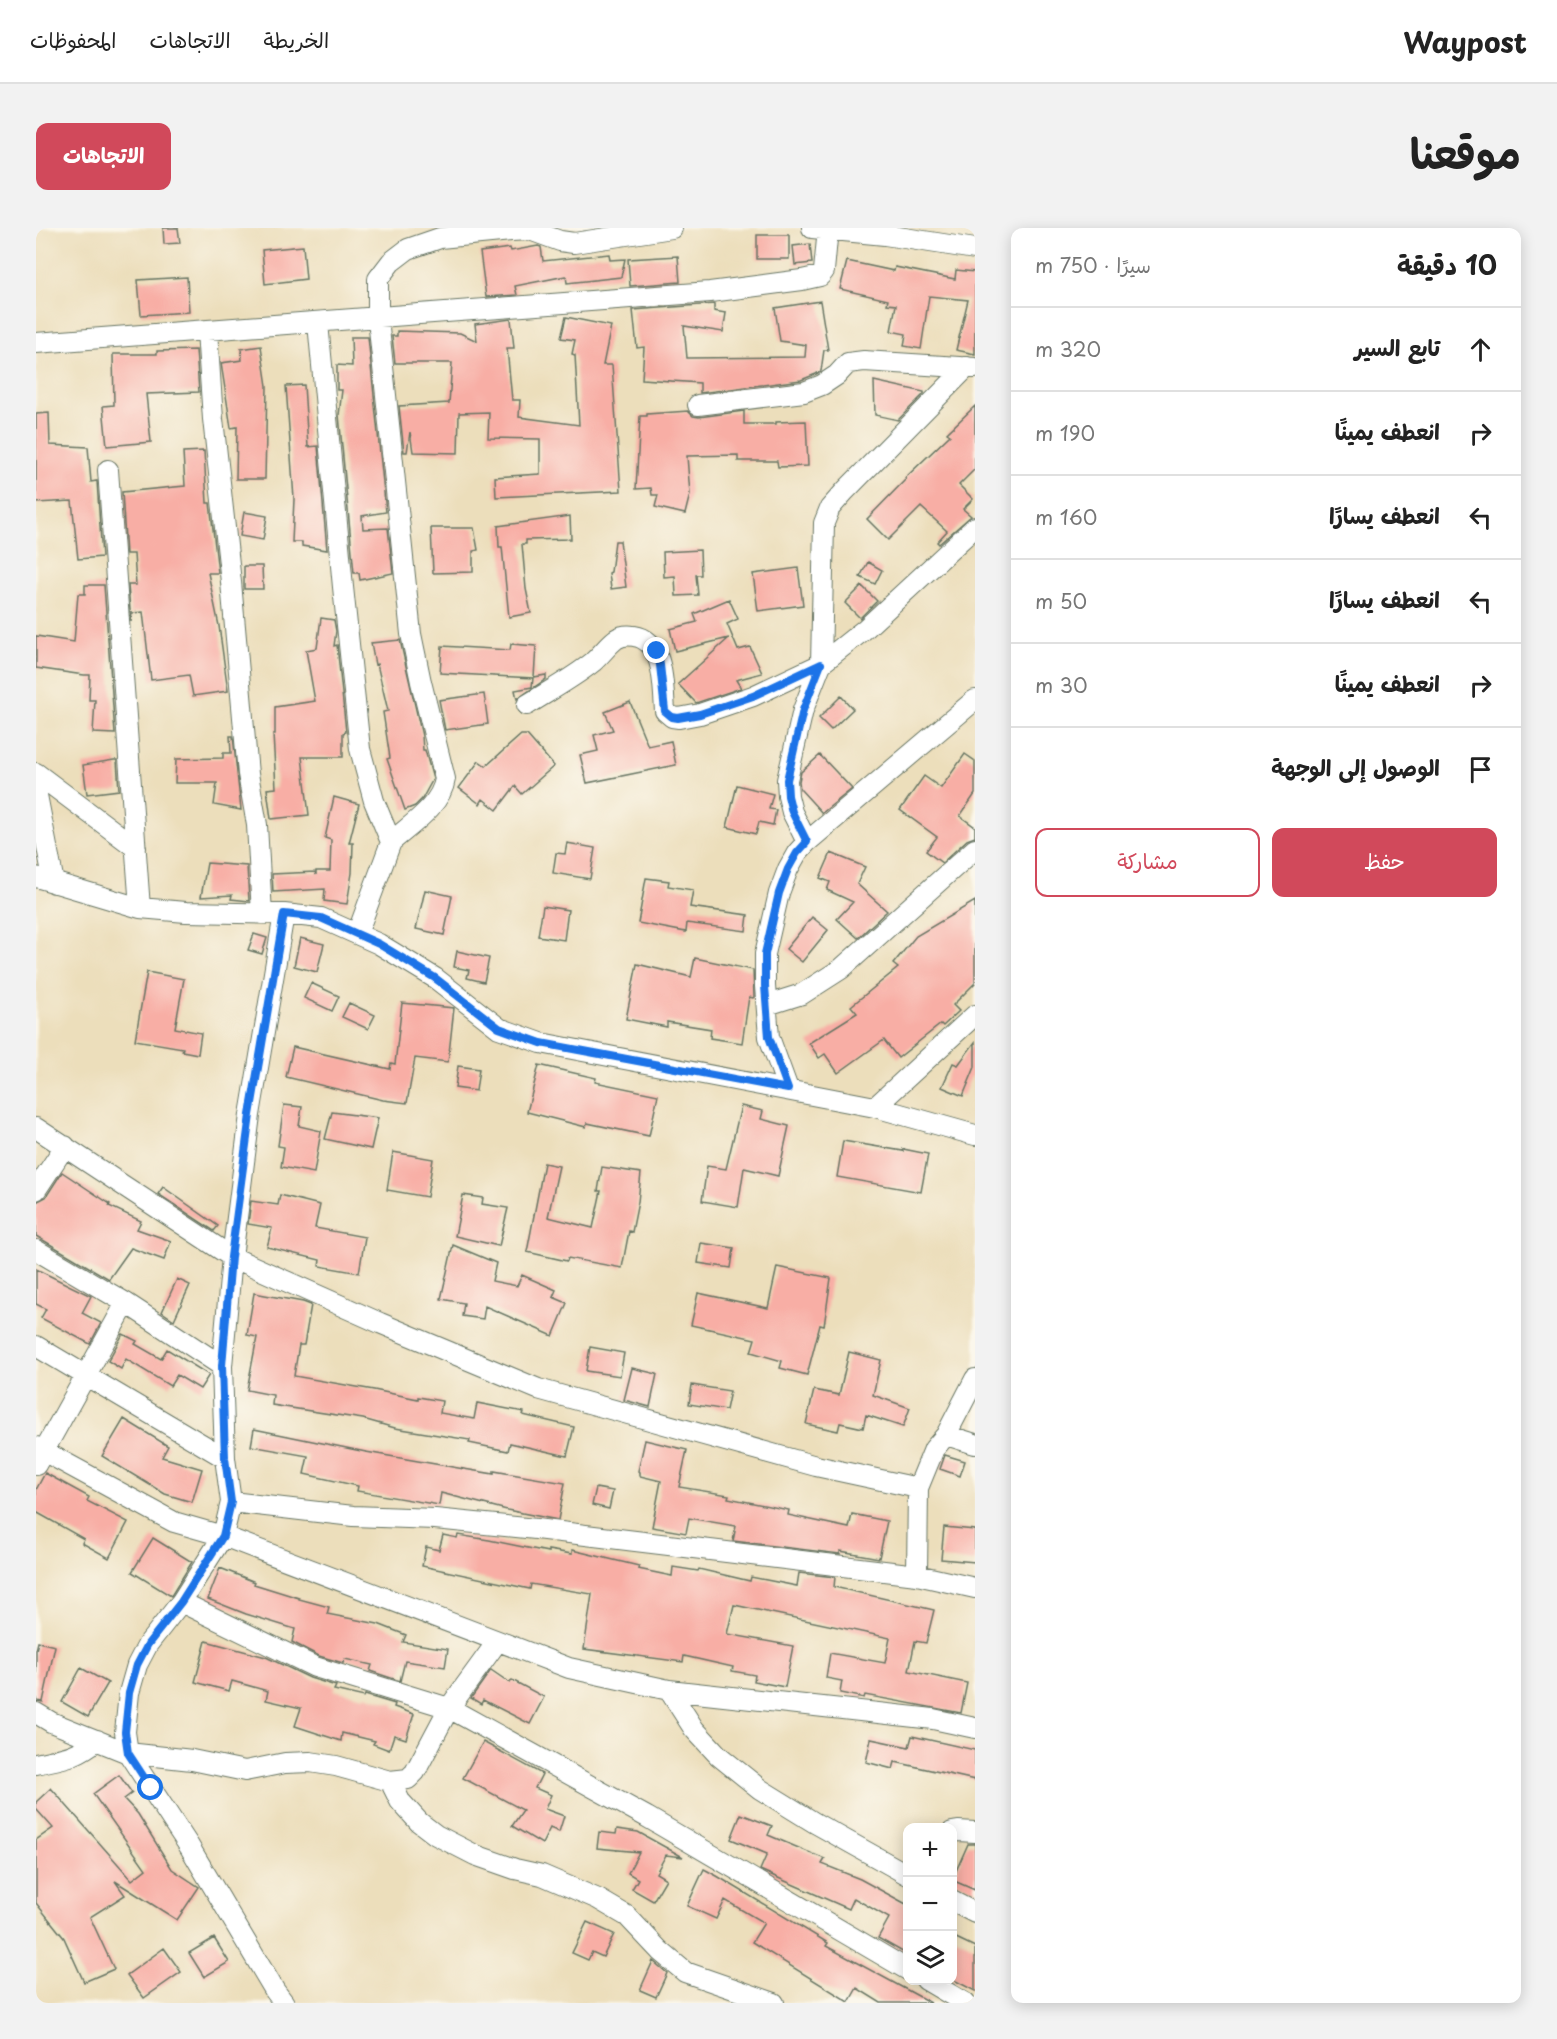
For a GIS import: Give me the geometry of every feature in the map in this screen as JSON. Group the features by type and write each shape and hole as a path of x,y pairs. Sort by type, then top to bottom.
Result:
{"street":[{"path":"357,934 391,842 423,814 443,791 445,779 411,634 378,319 378,279 392,262 408,249 440,238 530,230 560,241 574,243 672,228"},
{"path":"36,343 207,332 699,293 802,280 820,276 824,271 823,229 885,235 975,249"},
{"path":"318,323 360,749 374,801 391,842"},
{"path":"207,332 213,418 231,582 248,774 257,825 262,914"},
{"path":"698,405 804,392 822,385 837,375 848,363 864,361 971,367"},
{"path":"807,842 792,812 787,780 803,710 821,664 824,523 830,508 844,491 971,367"},
{"path":"108,470 140,908"},
{"path":"527,705 592,662 617,638 627,635 649,642 657,651 665,711 672,717 700,714 753,696 821,664 865,629 975,527"},
{"path":"788,1089 769,1037 765,954 779,893 788,869 797,853 807,842 973,705"},
{"path":"36,773 136,848"},
{"path":"36,790 45,880 140,908 186,912 284,914 321,918 379,944 435,978 499,1028 541,1043 875,1107 975,1135"},
{"path":"767,1005 802,994 841,969 975,849"},
{"path":"284,914 250,1115 231,1257 222,1366 225,1458 231,1502 223,1536 181,1602 148,1644 137,1665 129,1693 125,1732 128,1753 189,1846 284,2003"},
{"path":"875,1107 975,1015"},
{"path":"36,1128 231,1257 538,1389 816,1466 918,1488"},
{"path":"36,1190 65,1146"},
{"path":"36,1250 126,1304 222,1366"},
{"path":"126,1304 86,1377 38,1455 174,1522 223,1536 569,1668 669,1690 933,1719 975,1728"},
{"path":"36,1346 225,1458"},
{"path":"916,1575 918,1488 934,1449 946,1435 975,1380"},
{"path":"946,1435 975,1444"},
{"path":"231,1502 353,1516 435,1520 536,1529 916,1575 975,1588"},
{"path":"181,1602 315,1666 449,1708 647,1817 903,1967"},
{"path":"36,1713 51,1722 128,1753 192,1760 245,1771 285,1763 309,1762 336,1766 390,1781 408,1779 415,1772 449,1708 497,1642"},
{"path":"669,1690 694,1729 719,1756 760,1789 903,1872"},
{"path":"36,1764 82,1752 97,1740"},
{"path":"390,1781 400,1801 419,1822 436,1835 475,1855 515,1869 542,1875 598,1899 627,1916 660,1951 685,1972 774,2003"},
{"path":"957,1832 975,1832"},
{"path":"957,1904 975,1914"},
{"path":"932,1990 965,2003"}],"building":[{"path":"163,228 178,228 180,243 164,244"},
{"path":"757,235 789,235 789,259 757,259"},
{"path":"810,244 812,263 795,265 793,246"},
{"path":"303,246 306,279 265,284 262,250"},
{"path":"541,247 543,261 609,254 610,260 625,259 621,277 567,283 566,276 515,286 517,295 486,297 480,252 510,248 511,251"},
{"path":"678,256 680,282 630,286 628,259"},
{"path":"847,261 894,271 895,267 955,279 956,270 975,272 975,354 956,350 968,300 929,296 921,349 904,346 906,334 891,331 896,305 887,304 888,300 840,289"},
{"path":"187,277 189,312 141,315 138,280"},
{"path":"820,301 828,350 824,350 821,371 816,374 801,380 700,393 700,383 642,379 644,347 637,348 633,310 714,304 714,311 726,313 723,332 684,326 687,358 805,357 806,345 780,341 775,308"},
{"path":"566,317 611,326 603,365 612,365 621,491 496,497 495,477 540,474 540,439 488,438 489,412 459,413 458,453 413,452 410,432 407,452 404,452 399,406 449,403 452,363 395,363 392,336 397,336 397,331 460,333 477,341 475,324 511,319 514,348 507,348 512,400 520,400 519,417 579,425 575,355 572,354 575,340 561,338"},
{"path":"351,337 368,337 386,512 362,516 363,529 388,528 393,573 360,580 359,573 354,573 339,415 342,390 337,390 337,365 352,366"},
{"path":"261,346 267,386 265,479 236,479 237,427 231,428 221,363 242,360 241,349"},
{"path":"196,350 199,392 146,394 151,442 107,446 103,406 114,405 113,354 157,354 157,351"},
{"path":"874,381 924,392 924,394 898,420 875,415"},
{"path":"304,385 308,447 318,446 327,550 302,546 302,542 292,542 294,499 286,386"},
{"path":"975,406 975,469 959,485 973,499 963,509 971,516 939,544 937,542 947,531 921,507 888,540 867,519 950,435 947,433"},
{"path":"688,411 693,416 699,417 744,411 744,424 806,421 808,466 778,467 777,461 738,461 738,455 687,456 690,494 685,514 655,507 658,495 652,495 651,488 636,489 640,416"},
{"path":"49,413 50,445 88,447 91,482 97,481 102,557 78,559 72,501 36,503 36,414"},
{"path":"204,451 207,503 210,503 218,573 208,573 219,626 228,691 193,696 189,675 151,680 143,612 132,613 131,622 128,585 136,585 134,554 126,554 122,492 185,486 183,452"},
{"path":"244,512 267,516 263,540 240,536"},
{"path":"570,516 571,539 526,540 526,544 522,544 526,589 531,613 509,617 498,526"},
{"path":"431,528 474,528 478,550 473,551 473,572 433,573"},
{"path":"615,541 620,541 626,587 611,589 609,573"},
{"path":"700,550 701,575 696,575 698,595 676,596 675,576 664,577 663,552"},
{"path":"868,562 882,570 875,584 860,577"},
{"path":"244,566 262,566 263,589 244,589"},
{"path":"798,568 803,605 758,611 753,574"},
{"path":"85,585 104,585 115,734 93,733 95,700 89,700 90,675 36,668 36,636 74,642 78,594 85,594"},
{"path":"862,586 877,601 860,618 845,603"},
{"path":"729,599 738,619 727,624 738,650 750,647 762,673 736,680 741,688 696,703 678,684 729,638 675,651 670,629 697,622 694,614"},
{"path":"321,618 334,620 336,631 334,646 337,645 346,732 343,733 343,757 302,757 309,815 271,819 267,789 276,788 273,734 275,734 275,707 315,701 306,650 317,648"},
{"path":"400,640 422,736 423,750 425,750 433,779 422,799 415,806 405,810 387,759 390,758 383,712 388,711 371,643"},
{"path":"511,644 536,646 534,677 546,675 546,679 517,699 515,690 532,687 533,678 440,673 442,646 510,650"},
{"path":"484,694 488,724 445,730 439,700"},
{"path":"841,696 853,709 831,730 819,718"},
{"path":"630,702 648,746 671,741 676,765 587,783 580,755 598,751 594,735 613,730 605,712"},
{"path":"521,735 527,735 554,766 522,794 515,786 497,810 483,799 480,804 459,788 479,761 486,766"},
{"path":"230,736 233,736 241,810 214,805 217,783 175,783 176,759 223,758 223,753 231,753"},
{"path":"965,754 975,761 975,794 960,816 975,827 975,837 967,840 942,863 926,851 937,837 900,810 924,776 941,788"},
{"path":"820,755 852,789 822,813 800,789 799,781 801,772"},
{"path":"117,760 119,790 87,794 83,765"},
{"path":"737,785 773,794 769,809 776,810 773,825 759,822 756,834 727,827"},
{"path":"334,797 359,804 349,843 353,843 352,873 347,904 324,901 325,889 273,892 272,874 315,872 316,875 316,871 330,871 331,840 325,838"},
{"path":"567,843 595,848 590,879 553,873 556,853 565,854"},
{"path":"831,853 865,867 857,884 887,911 858,938 837,919 853,902 827,890 830,882 820,878"},
{"path":"207,863 247,866 249,901 231,899 232,895 201,897"},
{"path":"646,878 669,881 668,886 693,890 690,907 748,915 746,931 687,923 686,932 638,923"},
{"path":"425,890 452,896 444,935 416,929"},
{"path":"975,901 975,983 953,1005 959,1011 943,1026 941,1024 898,1058 884,1040 838,1073 825,1054 819,1058 809,1043 857,1013 851,1006 898,968 893,964 916,936"},
{"path":"543,906 568,910 564,940 538,936"},
{"path":"812,917 828,930 802,962 786,949"},
{"path":"254,934 267,938 262,954 248,950"},
{"path":"300,938 324,944 317,972 294,966"},
{"path":"457,951 489,958 484,982 467,978 469,970 454,967"},
{"path":"695,958 753,970 754,997 749,997 742,1043 710,1038 711,1029 667,1022 667,1027 626,1019 637,964 691,977"},
{"path":"147,972 184,979 175,1028 201,1033 198,1054 182,1051 183,1048 135,1040"},
{"path":"311,983 339,996 332,1011 304,998"},
{"path":"349,1003 375,1015 368,1029 342,1017"},
{"path":"402,1003 454,1008 448,1062 415,1058 407,1103 383,1100 286,1077 293,1047 390,1069 391,1063 395,1064"},
{"path":"975,1042 975,1067 963,1096 942,1087 953,1063 958,1065"},
{"path":"539,1065 596,1078 595,1082 658,1095 649,1136 587,1123 586,1127 527,1112"},
{"path":"458,1066 479,1069 476,1091 455,1088"},
{"path":"284,1105 302,1107 299,1126 321,1131 314,1173 281,1167 284,1147 278,1146"},
{"path":"741,1106 763,1111 761,1119 789,1126 778,1176 744,1168 738,1207 702,1201 707,1166 726,1169"},
{"path":"332,1112 378,1118 371,1149 325,1139"},
{"path":"843,1141 928,1154 921,1192 837,1177"},
{"path":"393,1152 433,1159 427,1197 387,1190"},
{"path":"544,1163 559,1166 548,1217 593,1228 601,1191 598,1191 602,1167 641,1173 632,1232 629,1231 622,1268 568,1258 567,1261 527,1252"},
{"path":"62,1172 110,1204 109,1206 141,1221 137,1229 171,1241 164,1260 131,1248 109,1279 36,1236 36,1202 46,1197"},
{"path":"163,1187 218,1226 214,1231 158,1194"},
{"path":"280,1195 320,1205 315,1228 365,1237 359,1273 319,1266 320,1260 267,1247 272,1228 248,1224 251,1201 278,1205"},
{"path":"463,1195 483,1198 482,1204 508,1208 499,1246 455,1236"},
{"path":"701,1243 734,1248 731,1268 698,1263"},
{"path":"453,1245 496,1263 492,1281 517,1286 522,1275 556,1290 553,1297 567,1303 553,1336 485,1306 483,1319 462,1316 464,1303 441,1299"},
{"path":"777,1267 831,1278 824,1326 820,1325 807,1375 780,1368 782,1361 751,1352 755,1339 691,1325 698,1293 768,1308"},
{"path":"36,1269 91,1296 82,1313 101,1323 90,1344 41,1318 46,1309 36,1304"},
{"path":"177,1279 190,1285 174,1320 162,1312"},
{"path":"254,1293 311,1305 304,1345 299,1345 294,1376 418,1399 418,1397 442,1401 440,1413 474,1419 477,1403 524,1412 523,1415 574,1427 567,1456 510,1443 508,1451 469,1443 470,1440 395,1428 363,1419 272,1405 273,1395 247,1390 257,1337 247,1335"},
{"path":"123,1334 137,1341 135,1344 161,1359 167,1349 209,1375 200,1389 177,1375 170,1386 126,1359 121,1369 108,1361"},
{"path":"590,1347 624,1353 620,1376 586,1371"},
{"path":"849,1352 881,1360 873,1395 910,1408 903,1427 866,1415 863,1428 840,1423 838,1431 806,1424 814,1390 839,1395"},
{"path":"632,1368 657,1374 650,1407 624,1400"},
{"path":"692,1385 730,1391 726,1410 689,1404"},
{"path":"124,1419 168,1446 162,1457 202,1469 192,1502 165,1494 102,1456"},
{"path":"254,1429 366,1452 494,1474 494,1471 565,1483 558,1520 441,1493 439,1505 357,1491 358,1486 304,1474 308,1456 251,1446"},
{"path":"645,1440 687,1450 679,1487 729,1495 728,1498 789,1510 788,1515 849,1528 852,1514 887,1521 879,1558 840,1551 840,1554 733,1541 736,1526 689,1518 686,1533 652,1527 661,1481 640,1476 638,1471"},
{"path":"945,1455 965,1461 960,1476 940,1469"},
{"path":"45,1473 89,1497 87,1501 128,1522 109,1558 82,1543 84,1539 36,1512 36,1490"},
{"path":"596,1488 613,1491 609,1509 592,1505"},
{"path":"944,1527 975,1530 975,1562 941,1559"},
{"path":"443,1535 489,1540 548,1552 548,1550 572,1554 572,1550 672,1576 673,1567 698,1571 699,1569 750,1581 751,1577 797,1586 799,1573 835,1577 834,1587 934,1610 926,1643 915,1641 909,1671 967,1683 961,1713 865,1695 864,1698 840,1693 842,1681 826,1678 830,1653 885,1663 890,1638 734,1605 727,1634 793,1646 785,1687 754,1681 755,1675 732,1671 733,1667 684,1656 683,1662 584,1649 592,1594 531,1584 530,1589 422,1566 426,1547 439,1550"},
{"path":"153,1538 192,1562 171,1596 132,1572"},
{"path":"220,1568 255,1582 254,1584 329,1607 327,1614 378,1624 406,1635 403,1642 448,1649 445,1667 405,1661 400,1681 370,1671 372,1665 345,1659 343,1663 319,1656 292,1642 295,1629 208,1599"},
{"path":"206,1641 266,1657 310,1678 336,1686 334,1690 364,1697 365,1695 395,1704 394,1707 414,1714 406,1739 394,1735 389,1750 373,1744 375,1741 342,1733 341,1741 295,1726 301,1708 266,1700 268,1691 232,1681 229,1691 195,1682"},
{"path":"38,1642 55,1646 43,1702 36,1701"},
{"path":"81,1668 108,1683 88,1717 62,1702"},
{"path":"491,1670 510,1683 512,1680 544,1697 530,1724 483,1700 481,1704 471,1698"},
{"path":"912,1736 975,1750 975,1780 895,1762 893,1769 866,1762 871,1739 909,1747"},
{"path":"483,1742 542,1774 535,1788 551,1795 545,1809 564,1816 559,1832 550,1828 542,1844 512,1826 523,1810 463,1778"},
{"path":"119,1775 132,1793 124,1799 138,1814 172,1869 199,1887 177,1920 115,1881 125,1895 90,1917 114,1969 84,1982 64,1938 36,1903 36,1840 53,1828 36,1809 36,1802 51,1788 132,1880 146,1869 93,1794"},
{"path":"741,1814 772,1826 768,1835 825,1859 822,1864 860,1879 903,1902 903,1952 878,1938 889,1918 854,1898 849,1909 760,1870 767,1854 731,1839"},
{"path":"617,1829 638,1832 683,1857 666,1855 656,1873 666,1879 653,1901 632,1889 638,1879 628,1873 639,1852 597,1848 599,1832 616,1834"},
{"path":"968,1844 975,1844 975,1890 957,1882 957,1869"},
{"path":"704,1869 828,1943 826,1946 931,2003 881,2003 857,1988 849,2002 752,1942 764,1923 725,1900 716,1919 687,1906"},
{"path":"587,1922 614,1934 603,1957 592,1952 588,1960 572,1953"},
{"path":"214,1938 229,1962 204,1977 189,1953"},
{"path":"957,1938 975,1947 975,1991 957,1982"},
{"path":"164,1948 181,1972 144,1998 127,1975"},
{"path":"653,1961 667,1973 656,1997 640,1990"}],"route":[{"path":"151,1788 128,1753 125,1732 129,1693 137,1665 148,1644 181,1602 223,1536 231,1502 225,1458 222,1366 231,1257 250,1115 284,914 321,918 379,944 435,978 499,1028 541,1043 788,1089 769,1037 765,954 779,893 788,869 797,853 807,842 792,812 787,780 803,710 821,664 753,696 700,714 678,718 672,717 665,711 657,651"}]}
